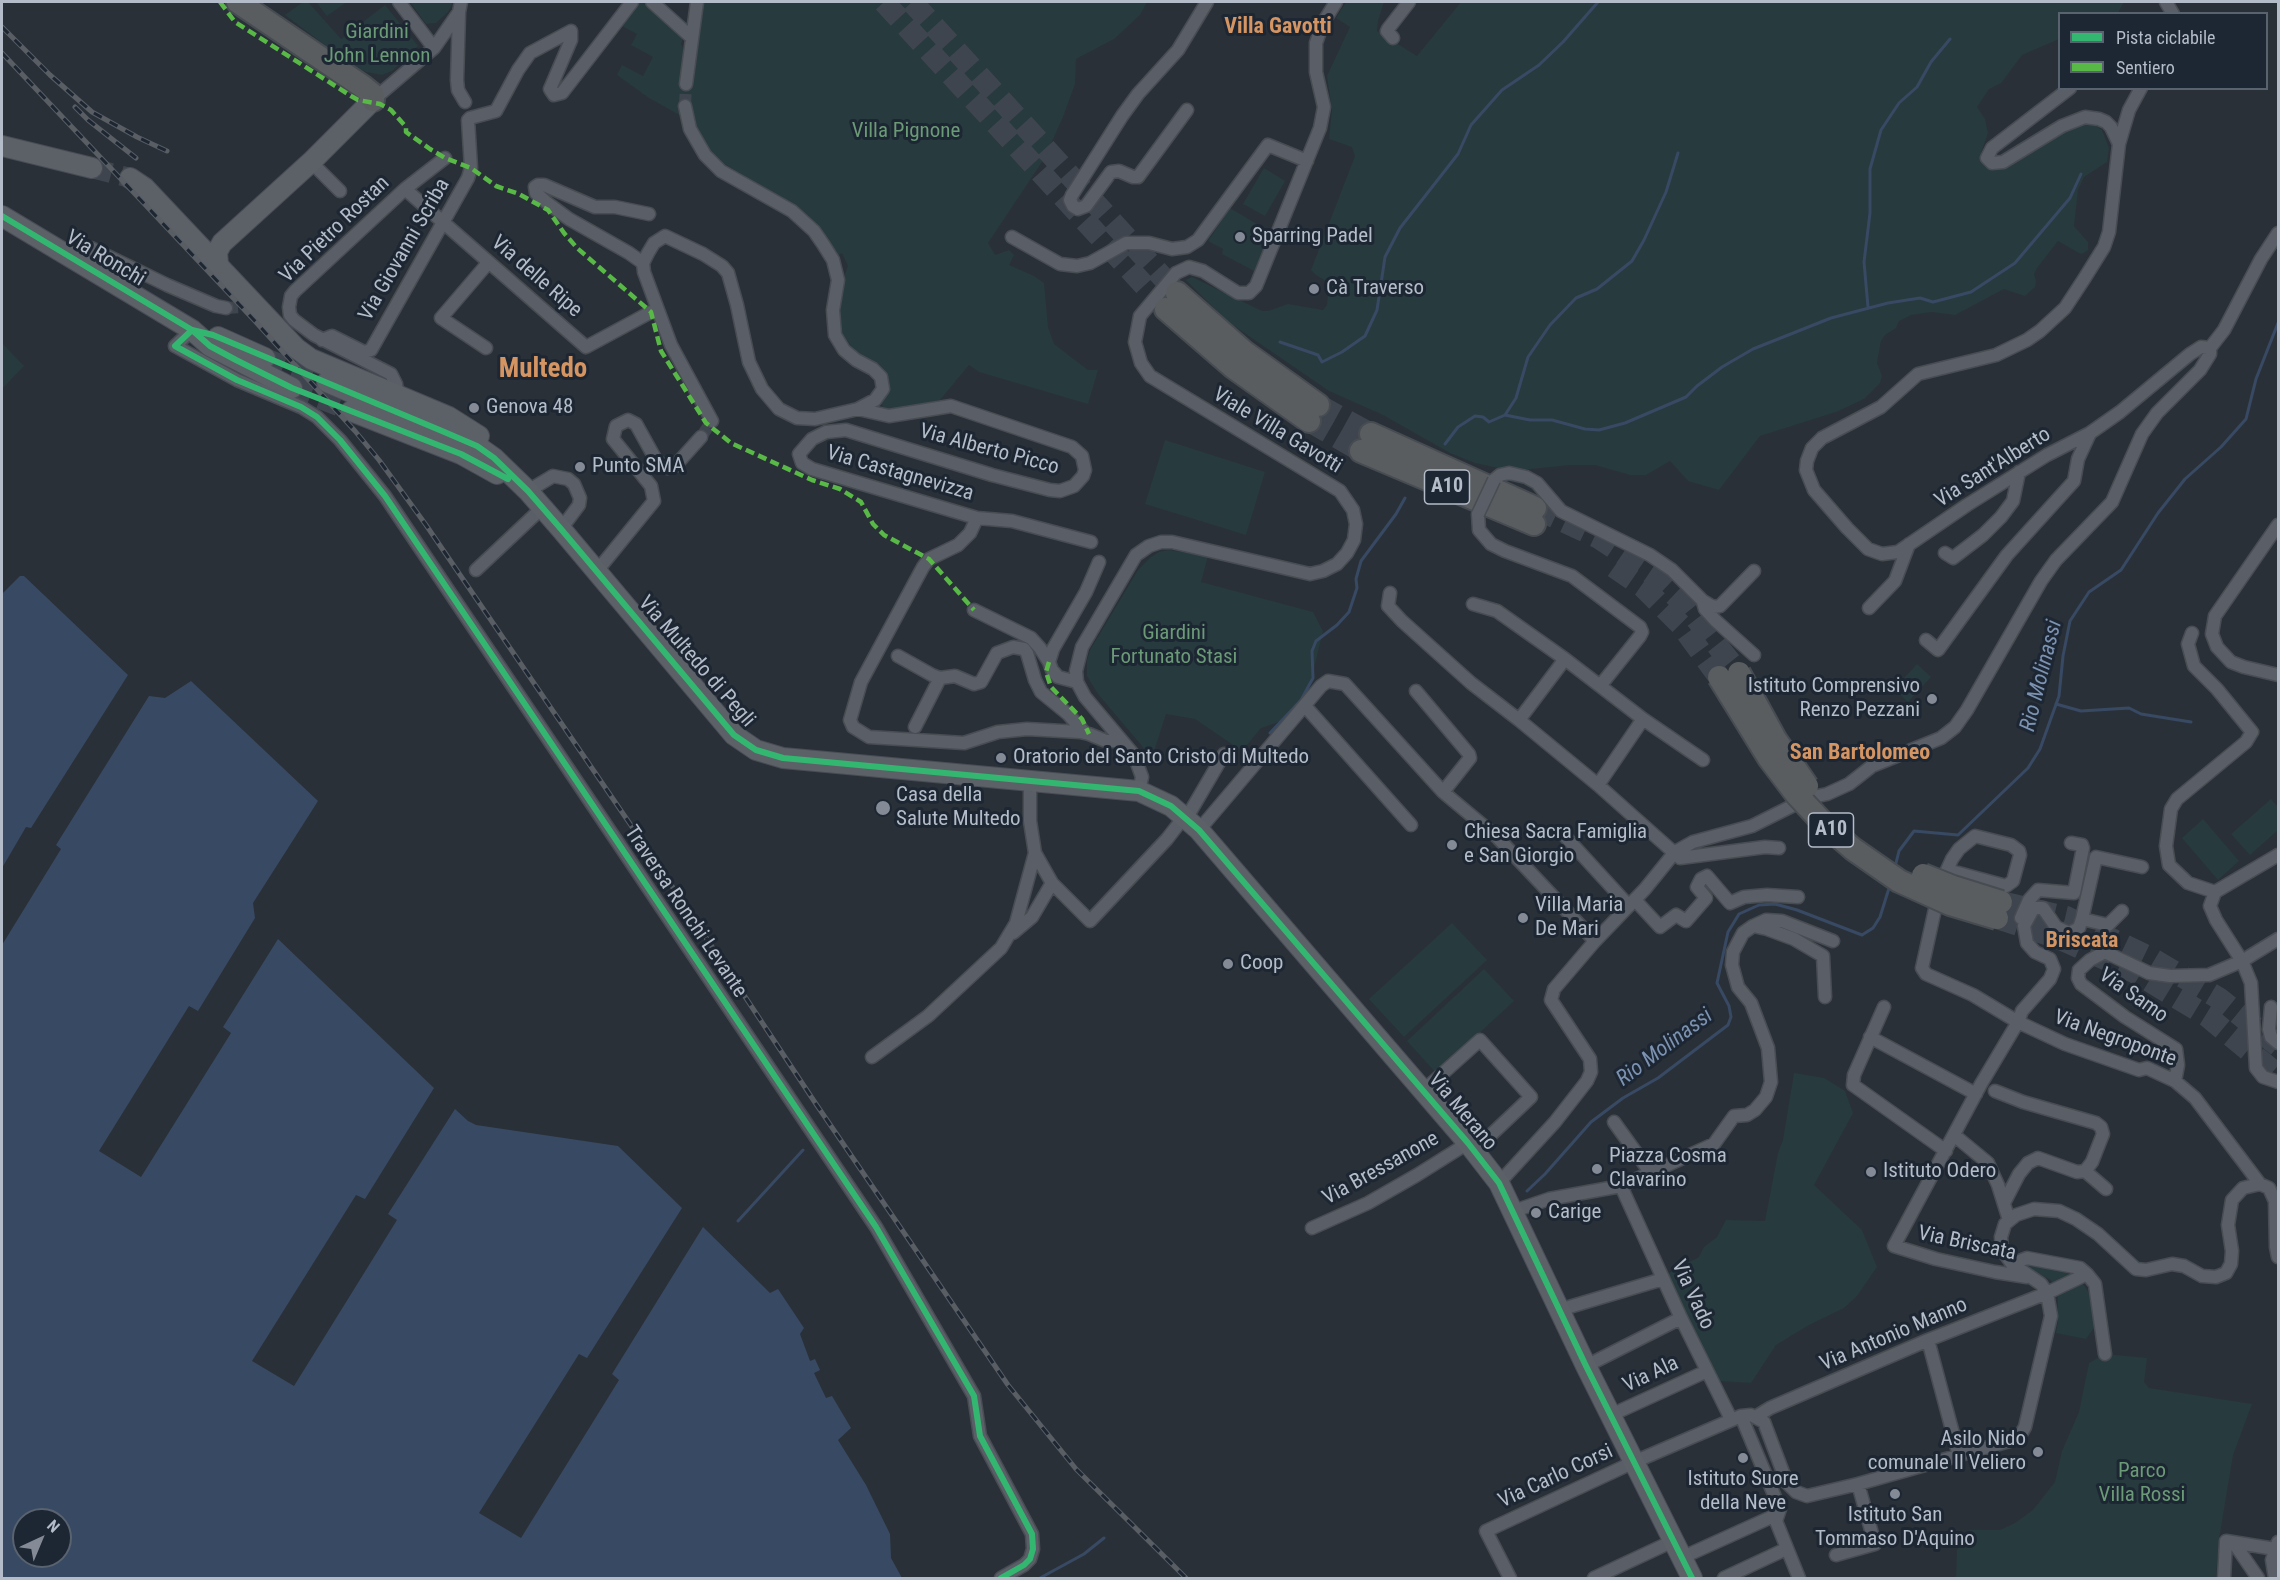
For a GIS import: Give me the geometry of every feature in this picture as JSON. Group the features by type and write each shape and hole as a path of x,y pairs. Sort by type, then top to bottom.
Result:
{"highway":[{"path":"238,2 362,86 372,94 373,100"},
{"path":"1172,301 1233,367 1314,413"},
{"name":"A10","path":"1366,442 1534,516"},
{"path":"1729,675 1809,788 1861,836 1906,868 1953,887 1999,910"}],"main road":[{"path":"188,234 202,245 211,248 222,243 311,162 373,100"},
{"path":"2,146 92,168"},
{"path":"130,178 145,188 296,348 311,359 399,397 423,414"},
{"name":"Via Ronchi","path":"2,216 192,330 210,346 292,388"},
{"path":"222,243 217,252 218,264 225,275"},
{"name":"Via Ronchi","path":"192,330 213,335 265,358"},
{"path":"327,382 423,414"},
{"name":"Via Multedo di Pegli","path":"351,411 461,454 501,477 524,487"},
{"name":"Via Multedo di Pegli","path":"372,418 388,418 416,428 423,414 449,417 486,441 502,456 524,487 735,735 756,750 783,758 1079,784"},
{"name":"Via Merano","path":"1079,784 1139,790 1171,806 1190,822 1471,1146 1499,1183 1514,1211 1559,1310 1634,1462 1650,1480 1677,1549 1692,1578"}],"street":[{"path":"399,2 434,48"},
{"name":"Via Giovanni Scriba","path":"322,340 332,336 364,352 371,350 468,178 471,168 468,120 473,116 496,111 530,53 571,31 571,40 550,89 554,95 558,96 574,79 632,2"},
{"path":"652,2 691,37"},
{"path":"686,84 697,2"},
{"path":"1187,110 1138,177 1119,171 1111,172 1086,206 1078,209 1073,206 1070,200 1072,195 1122,116 1138,94 1178,50 1207,2"},
{"name":"Viale Villa Gavotti","path":"1077,682 1077,664 1082,647 1127,567 1136,555 1149,546 1161,542 1173,542 1310,574 1337,564 1351,547 1355,532 1355,517 1340,491 1150,376 1141,363 1135,342 1140,316 1176,273 1189,267 1203,271 1238,292 1249,293 1256,286 1320,128 1324,107 1316,72 1316,44 1323,22 1336,2"},
{"path":"1393,38 1387,31 1388,28 1409,2"},
{"path":"373,100 434,48 460,7"},
{"path":"460,7 457,80 458,90 465,102"},
{"path":"2067,90 1992,148 1987,158 1992,163 2003,162 2062,126 2085,117 2106,122 2119,144"},
{"name":"Via Sant'Alberto","path":"2140,90 2129,110 2119,144 2109,232 2103,247 2065,308 2027,340 1996,355 1918,374 1881,407 1822,438 1809,453 1806,470 1814,490 1868,549 1890,554 1898,552 2019,472 2090,433 2120,412 2190,354 2201,347 2210,348"},
{"path":"685,106 690,129 705,155 721,171 792,211 814,231 832,257 838,280 833,310 835,335 844,350 881,377 883,389 875,400 858,409 807,420 787,414 769,400 749,362 734,290 725,269 703,254 665,236 654,243 643,263 644,272 680,365 709,412 712,422"},
{"path":"1012,237 1060,264 1077,266 1090,263 1126,243 1149,243 1172,249 1187,247 1198,240 1268,145 1307,161"},
{"name":"Via Pietro Rostan","path":"399,397 391,374 322,340 298,324 290,315 291,296 405,189 445,158"},
{"path":"311,162 340,191"},
{"path":"643,263 569,219 536,193 535,188 544,185 595,207 615,207 649,214"},
{"name":"Via delle Ripe","path":"405,189 586,346 651,312"},
{"path":"1499,1183 1555,1122 1587,1081 1591,1072 1590,1059 1551,1000 1554,989 1675,852 1693,842 1752,826 1808,798 1827,794 1849,784 1872,766 1931,743 1955,727 2041,581 2056,560 2112,502 2142,434 2157,413 2200,370 2210,354 2210,348 2224,330 2261,259 2278,233"},
{"path":"71,257 91,248 167,285 226,308"},
{"path":"486,348 441,318 488,263"},
{"name":"Traversa Ronchi Levante","path":"192,330 175,346 237,380 301,407 317,417 340,440 385,496 876,1227 974,1396 980,1436 1032,1534 1030,1558 1024,1565 1001,1578"},
{"name":"Via Alberto Picco","path":"812,469 802,463 799,454 812,439 826,432 846,430 992,475 1050,490 1060,491 1074,486 1083,476 1085,463 1078,451 1072,447 951,406 889,416 858,409"},
{"path":"597,571 654,501 651,486 613,439 616,426 628,420 636,424 656,460 667,468 675,466 701,437"},
{"path":"1926,640 1938,650 2007,555 2074,481 2078,459 2090,433"},
{"name":"Via Castagnevizza","path":"812,469 977,518 1012,521 1091,542"},
{"path":"1945,553 1953,558 1983,535 2001,517 2013,501 2019,472"},
{"path":"1600,686 1640,636 1642,632 1640,627 1572,576 1491,544 1479,530 1478,514 1494,480 1500,475 1509,473 1526,477 1537,483 1561,511 1650,555 1670,568 1703,601 1713,607 1720,606 1754,571"},
{"path":"524,487 553,476 568,479 574,484 580,498 579,505 561,529"},
{"path":"476,570 542,508"},
{"name":"Via Castagnevizza","path":"977,518 970,534 958,545 929,559 922,567 861,682 850,720 853,728 869,737 964,743 998,732 1015,730 1085,733 1106,741 1121,741"},
{"path":"2254,544 2278,524"},
{"path":"2278,524 2215,616 2212,634 2221,653 2231,662 2278,675"},
{"path":"1869,608 1895,581 1910,543"},
{"path":"1049,662 1053,649 1086,592 1099,562"},
{"path":"1390,593 1388,606 1402,621 1471,684 1598,785 1680,858 1765,847 1779,848"},
{"path":"1703,601 1705,609 1715,620 1754,655"},
{"path":"1473,604 1497,611 1565,659 1643,719 1703,760"},
{"path":"974,610 1031,638 1059,677 1077,682 1085,697 1137,761 1142,777 1139,790"},
{"path":"2192,633 2188,644 2194,666 2217,689 2252,732 2246,742 2177,799 2171,809 2166,846 2169,866 2182,879 2215,892"},
{"path":"898,656 940,678 955,676 978,684 997,652 1020,648 1027,653 1041,692 1068,714 1085,733"},
{"path":"1519,720 1565,659"},
{"path":"915,727 940,678"},
{"path":"1030,780 1030,821 1035,853 1052,883 1090,921 1107,906 1167,839 1190,822 1305,706 1321,686 1328,681 1345,684 1443,792 1497,837 1594,941"},
{"path":"1416,691 1469,754 1468,762 1443,792"},
{"path":"1305,706 1411,825"},
{"path":"1598,785 1643,719"},
{"path":"1190,822 1224,754"},
{"path":"1562,833 1632,903 1660,927 1676,915 1686,921 1706,898 1697,887 1701,879 1707,876 1730,903 1744,897 1767,895 1798,897"},
{"name":"Via Negroponte","path":"1947,870 2006,886 2013,881 2020,855 2014,846 1975,836 1959,849 1947,870 1933,914 1923,971 1973,995 2031,1029 2139,1070 2147,1068 2175,1081 2195,1098 2260,1184 2269,1188 2275,1201 2278,1257"},
{"path":"2025,938 2020,930 2020,923 2027,904 2035,892 2041,890 2074,893 2084,848 2082,845 2071,843"},
{"path":"1010,936 1018,917 1035,853"},
{"path":"2278,855 2215,892 2211,900 2212,913 2242,961 2251,983 2256,1068 2263,1077 2278,1082"},
{"path":"2025,938 2025,922 2028,914 2035,908 2046,910 2052,923 2064,932 2076,931 2081,927 2096,857 2142,867"},
{"path":"872,1057 928,1016 1001,948 1010,936 1032,917 1052,883"},
{"path":"2082,918 2108,925 2122,911"},
{"path":"1514,1211 1550,1199 1621,1186 1714,1144 1734,1116 1755,1110 1766,1097 1772,1082 1768,1047 1751,1003 1738,987 1732,966 1733,952 1743,933 1766,920 1782,921 1833,942"},
{"path":"1753,926 1794,939 1823,956 1825,998"},
{"name":"Via Negroponte","path":"2018,1022 2022,1011 2050,980 2054,969 2050,959 2031,949 2025,938"},
{"path":"2242,961 2278,939"},
{"name":"Via Samo","path":"2175,1081 2178,1065 2175,1049 2125,1017 2081,984 2078,978 2079,970 2090,960 2105,952 2149,972 2170,976 2209,975 2242,961"},
{"path":"2253,1002 2275,1007 2269,1029 2271,1037 2278,1043"},
{"path":"1884,1007 1852,1080 1854,1085 1946,1151"},
{"name":"Via Briscata","path":"2018,1022 1976,1094 1894,1246 1945,1262 2033,1278"},
{"path":"1870,1037 1976,1094"},
{"name":"Via Merano","path":"1423,1090 1480,1040 1530,1097 1471,1146"},
{"path":"1995,1091 2023,1102 2096,1123 2102,1127 2103,1134 2092,1162 2085,1171 2077,1172 2043,1158 2035,1158 2019,1174 2004,1203"},
{"path":"1614,1122 1650,1172"},
{"path":"1954,1135 1988,1163 2004,1203 2008,1220"},
{"name":"Via Bressanone","path":"1312,1228 1378,1197 1471,1146"},
{"path":"2085,1171 2106,1189"},
{"path":"1736,1418 1757,1416 1764,1422 1787,1483 1801,1495 1814,1495 1858,1484 2013,1440 2021,1434 2027,1419 2051,1316 2047,1293 2041,1284 2012,1264 2004,1255 2001,1244 2003,1230 2008,1220 2034,1209 2059,1211 2098,1234 2136,1269 2146,1270 2172,1264 2184,1266 2202,1276 2216,1277 2226,1273 2231,1264 2232,1251 2228,1225 2232,1200 2243,1188 2260,1184"},
{"name":"Via Vado","path":"1621,1186 1707,1371 1736,1418 1780,1509 1776,1521 1799,1578"},
{"path":"2012,1264 2027,1258 2080,1268 2087,1274 2095,1284 2105,1354"},
{"name":"Via Antonio Manno","path":"1757,1416 1770,1408 1928,1340 2047,1293 2087,1274"},
{"path":"1559,1310 1663,1279"},
{"path":"1586,1366 1681,1318"},
{"path":"1928,1340 1959,1456"},
{"name":"Via Ala","path":"1611,1416 1707,1371"},
{"name":"Via Carlo Corsi","path":"1510,1578 1486,1531 1634,1462 1736,1418"},
{"path":"1836,1555 1875,1544 1858,1484"},
{"path":"1594,1578 1778,1514"},
{"path":"2226,1541 2277,1545 2272,1566 2275,1578"},
{"path":"2224,1578 2226,1541"},
{"path":"2226,1541 2258,1578"},
{"path":"1724,1578 1786,1549"}],"green space":[{"name":"Giardini John Lennon","path":"303,2 308,2 341,39 385,5 418,46 392,71 382,75 366,72 354,67 285,15"},
{"path":"316,2 347,2 327,16"},
{"path":"410,2 453,2 448,12 436,23 426,24"},
{"name":"Villa Pignone","path":"637,2 642,2 663,17 683,38 681,44 685,52 701,2 1147,2 1140,15 1114,39 1076,59 1075,84 1044,159 988,243 995,255 1009,250 1014,255 1009,265 1044,283 1048,327 1054,344 1088,370 1098,370 1088,404 979,372 969,365 940,400 898,409 883,407 880,402 890,388 885,371 878,364 859,356 843,335 839,323 844,277 848,266 842,253 829,261 797,208 710,155 696,128 690,106 685,118 649,98 617,75 622,65 643,76 653,57 631,45 637,34 620,25"},
{"path":"1346,2 1384,2 1377,31 1417,56 1461,2 2124,2 2119,12 2058,12 2058,39 2022,55 2001,83 1989,89 1977,107 1985,119 1988,133 1981,153 1984,159 2002,168 2076,125 2090,122 2102,130 2109,148 2107,162 2084,177 2078,190 2074,226 2088,242 2088,250 2082,254 2058,241 2037,268 2034,274 2035,287 2025,296 2004,289 1955,315 1932,312 1911,315 1899,321 1896,328 1885,335 1881,341 1877,363 1882,376 1880,383 1864,399 1836,412 1760,436 1719,490 1688,481 1670,461 1646,475 1630,475 1595,465 1570,465 1512,471 1475,463 1450,453 1383,415 1329,391 1227,321 1186,280 1192,277 1262,311 1288,304 1323,310 1327,305 1329,283 1311,270 1355,156 1352,147 1329,139 1332,110 1327,76 1350,27 1336,18"},
{"path":"1264,168 1285,181 1265,216 1243,204"},
{"name":"Sparring Padel","path":"1230,208 1272,233 1254,271 1222,254 1223,249 1208,241"},
{"path":"2,343 24,366 2,389"},
{"path":"1165,440 1265,472 1246,535 1145,504"},
{"name":"Giardini Fortunato Stasi","path":"1169,550 1208,556 1201,582 1313,612 1323,631 1308,693 1288,719 1261,728 1242,751 1195,719 1166,714 1151,761 1142,746 1098,694 1087,676 1087,660 1090,650 1138,570 1151,557"},
{"path":"1917,664 1931,677 1908,702 1894,689"},
{"path":"2271,799 2278,807 2278,830 2250,855 2231,834"},
{"path":"2203,819 2239,861 2218,880 2182,838"},
{"path":"1452,923 1487,960 1404,1037 1369,999"},
{"path":"1484,969 1514,1001 1436,1073 1407,1041"},
{"path":"1794,1073 1824,1078 1845,1091 1853,1113 1814,1185 1862,1230 1877,1267 1857,1296 1844,1308 1776,1345 1751,1383 1719,1381 1667,1274 1699,1257 1704,1247 1717,1237 1726,1220 1765,1221 1778,1153 1783,1140"},
{"path":"2029,1262 2074,1272 2088,1291 2095,1320 2094,1328 2086,1339 2056,1333 2058,1296 2051,1280 2028,1269"},
{"name":"Parco Villa Rossi","path":"2105,1354 2147,1358 2144,1382 2149,1388 2252,1404 2233,1455 2219,1539 2216,1578 1956,1578 1957,1550 1970,1530 2000,1530 2015,1523 2033,1510 2055,1482 2062,1451 2079,1412 2089,1363"}],"water":[{"path":"20,576 24,576 128,675 31,828 26,827 2,868 2,594"},
{"path":"191,681 318,801 253,903 255,918 198,1011 189,1006 99,1151 141,1177 231,1033 223,1027 278,939 434,1088 365,1199 356,1195 252,1361 294,1386 397,1220 388,1214 455,1109 476,1125 618,1146 682,1208 587,1358 579,1354 479,1513 521,1538 619,1380 612,1374 703,1227 770,1293 778,1289 804,1328 800,1334 810,1361 815,1359 820,1370 814,1373 826,1398 832,1396 851,1428 838,1440 866,1485 890,1534 891,1558 902,1578 2,1578 2,945 61,849 56,845 149,696 165,698"}],"waterway":[{"path":"1280,342 1318,355 1322,362 1365,336 1377,310 1385,257 1400,228 1458,154 1471,125 1502,90 1539,65 1563,42 1598,2"},
{"path":"1868,307 1864,262 1870,213 1870,169 1881,130 1899,103 1917,87 1931,62 1950,39"},
{"path":"1505,415 1516,398 1528,357 1550,325 1576,298 1597,289 1632,261 1666,192 1678,153"},
{"path":"1445,444 1458,427 1475,416 1483,417 1489,422 1505,415 1530,420 1552,420 1585,429 1599,430 1625,423 1686,397 1722,367 1753,349 1831,318 1888,303 1920,298 1933,302 1971,292 2015,263 2070,198 2081,174"},
{"name":"Rio Molinassi","path":"1895,867 1899,851 1914,831 1958,835 2028,768 2040,749 2059,696 2063,656 2070,621 2089,592 2121,570 2158,513 2185,479 2221,447 2246,419 2256,379 2278,323"},
{"path":"1270,733 1301,700 1313,678 1312,651 1316,641 1337,625 1349,612 1357,588 1356,579 1361,561 1405,498"},
{"path":"2056,704 2081,711 2129,708 2141,714 2191,722"},
{"name":"Rio Molinassi","path":"1527,1191 1591,1122 1623,1098 1658,1078 1728,1025 1731,1017 1729,1006 1717,983 1728,932 1739,914 1759,905 1775,904 1862,935 1873,928 1880,917 1890,885"},
{"path":"738,1221 803,1150"},
{"name":"Rio Molinassi","path":"1040,1578 1084,1554 1104,1538"}],"tunnel":[{"path":"884,2 1166,309"},
{"path":"912,2 1177,293"},
{"path":"685,106 686,84"},
{"path":"92,168 130,178"},
{"path":"226,308 255,306"},
{"path":"265,358 327,382"},
{"path":"292,388 351,411"},
{"path":"1318,405 1371,434"},
{"path":"701,437 712,421"},
{"path":"1309,421 1361,451"},
{"path":"1535,508 1599,538 1651,573 1686,606 1739,673"},
{"path":"1614,567 1643,587 1681,625 1719,677"},
{"path":"2001,902 2066,917 2151,958 2220,999 2278,1046"},
{"path":"1997,918 2058,938 2136,973 2207,1016 2278,1075"}],"railway":[{"path":"2,27 50,75 92,112 167,151"},
{"path":"2,53 254,320 379,460 426,525 654,859 816,1104 1008,1385 1076,1469 1186,1578"},
{"path":"75,107 136,158"}],"marked path":[{"path":"220,2 235,22 351,96 358,100 380,104 391,110 406,127 406,132 430,149 445,158 471,168 496,186 519,194 548,210 577,248 651,312 661,351 706,423 731,443 812,480 840,489 861,502 873,524 884,535 929,559 974,610"},
{"path":"1049,662 1046,672 1051,687 1082,719 1089,734"}],"cycle path":[{"path":"2,216 192,330 210,346 236,360 292,388 461,454 508,479"},
{"path":"192,330 213,335 442,431 477,446 494,458 528,491 561,529 734,735 756,750 783,758 1139,791 1171,806 1199,830 1468,1143 1499,1183 1586,1366 1692,1578"},
{"path":"192,330 175,346 237,380 301,407 317,417 340,440 385,496 876,1227 974,1396 980,1436 1032,1534 1033,1549 1030,1559 1001,1578"}],"place":[{"name":"Sparring Padel","path":"1240,237"},
{"name":"Cà Traverso","path":"1314,289"},
{"name":"Genova 48","path":"474,408"},
{"name":"Punto SMA","path":"580,467"},
{"name":"Istituto Comprensivo Renzo Pezzani","path":"1932,699"},
{"name":"Oratorio del Santo Cristo di Multedo","path":"1001,758"},
{"name":"Casa della Salute Multedo","path":"883,808"},
{"name":"Chiesa Sacra Famiglia e San Giorgio","path":"1452,845"},
{"name":"Villa Maria De Mari","path":"1523,918"},
{"name":"Coop","path":"1228,964"},
{"name":"Piazza Cosma Clavarino","path":"1597,1169"},
{"name":"Istituto Odero","path":"1871,1172"},
{"name":"Carige","path":"1536,1213"},
{"name":"Asilo Nido comunale Il Veliero","path":"2038,1452"},
{"name":"Istituto Suore della Neve","path":"1743,1458"},
{"name":"Istituto San Tommaso D'Aquino","path":"1895,1494"}],"district":[{"name":"Villa Gavotti","path":"1278,27"},
{"name":"Multedo","path":"543,370"},
{"name":"San Bartolomeo","path":"1860,753"},
{"name":"Briscata","path":"2082,941"}]}
